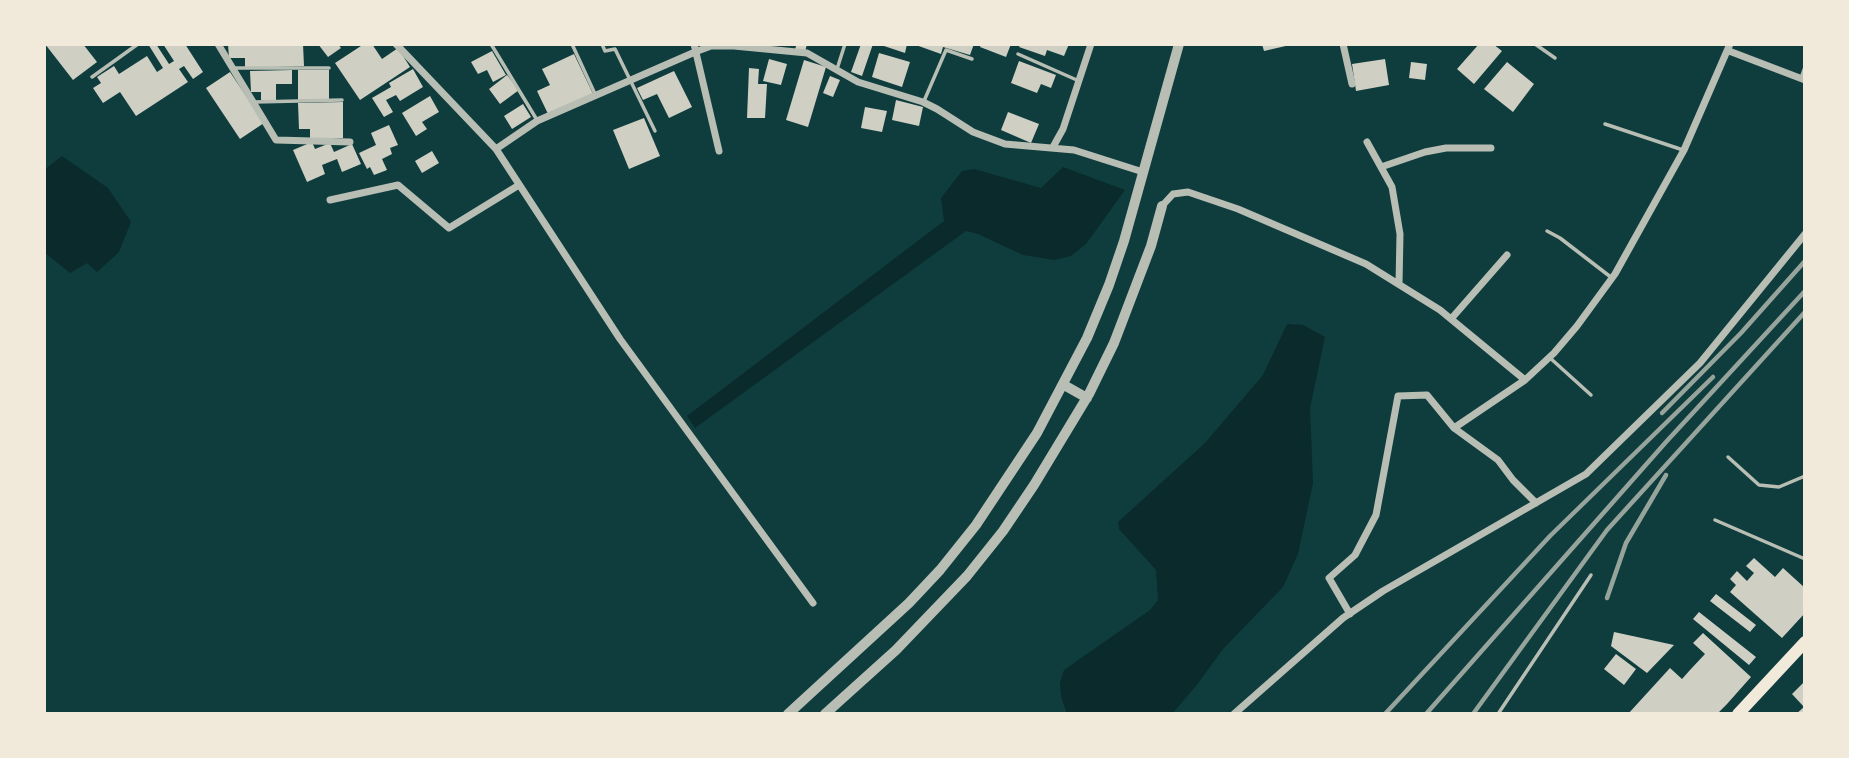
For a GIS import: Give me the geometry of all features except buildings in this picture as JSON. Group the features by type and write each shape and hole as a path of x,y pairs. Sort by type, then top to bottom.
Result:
{"main road":[{"path":"1738,714 1805,642"}],"street":[{"path":"218,44 276,140 350,142"},
{"path":"396,44 496,149 620,339 813,603"},
{"path":"807,53 809,44"},
{"path":"1053,147 1063,129 1090,44"},
{"path":"788,714 909,603 940,570 1008,480 1064,385 1087,338 1124,241 1179,44"},
{"path":"1343,44 1352,84"},
{"path":"496,149 537,121 631,80 694,48 734,46 807,53 858,82 923,102 973,132 1005,144 1074,150 1143,172"},
{"path":"1454,428 1525,380 1577,326 1612,278 1684,150 1729,47 1803,79"},
{"path":"694,48 719,151"},
{"path":"1367,142 1392,187 1398,222 1399,284"},
{"path":"1381,167 1446,148 1491,148"},
{"path":"330,200 398,185 449,228 519,185"},
{"path":"825,714 896,650 967,576 1003,531 1034,485 1087,398 1114,343 1135,290 1162,206 1173,194 1188,192 1225,205 1366,264 1451,318 1525,380"},
{"path":"1234,714 1273,677 1350,614 1383,591 1586,474 1700,363 1805,234"},
{"path":"1451,318 1507,255"},
{"path":"1064,385 1087,398"},
{"path":"1350,614 1329,578 1355,555 1376,515 1398,396 1427,395 1454,428 1498,460 1536,503"}],"lane":[{"path":"92,77 138,44"},
{"path":"491,44 537,121"},
{"path":"572,44 596,96"},
{"path":"602,44 605,51 615,49 655,131"},
{"path":"836,71 845,44"},
{"path":"1535,44 1555,58"},
{"path":"923,102 946,50 972,59"},
{"path":"1018,54 1079,81"},
{"path":"1803,79 1805,67"},
{"path":"234,68 329,68"},
{"path":"255,102 342,100"},
{"path":"1605,124 1684,150"},
{"path":"1547,231 1612,278"},
{"path":"1549,357 1591,395"},
{"path":"1728,457 1759,485 1779,486 1805,476"},
{"path":"1714,520 1805,559"},
{"path":"1498,714 1591,575"}],"water":[{"path":"62,156 108,188 131,222 119,252 97,272 87,263 70,273 44,252 44,170"},
{"path":"1063,167 1125,190 1086,244 1071,256 1054,260 1023,255 966,231 695,428 687,416 944,221 941,198 962,171 974,169 1041,188"},
{"path":"1287,324 1303,325 1325,337 1310,408 1313,483 1298,554 1283,587 1223,649 1172,714 1067,714 1060,683 1064,670 1150,610 1158,600 1156,570 1119,529 1118,522 1205,443 1263,375"}],"railway":[{"path":"1662,413 1741,333 1805,261"},
{"path":"1426,714 1666,442 1805,291"},
{"path":"1473,714 1607,530 1805,312"},
{"path":"1385,714 1550,536 1713,377"},
{"path":"1607,598 1626,543 1666,475"}]}
